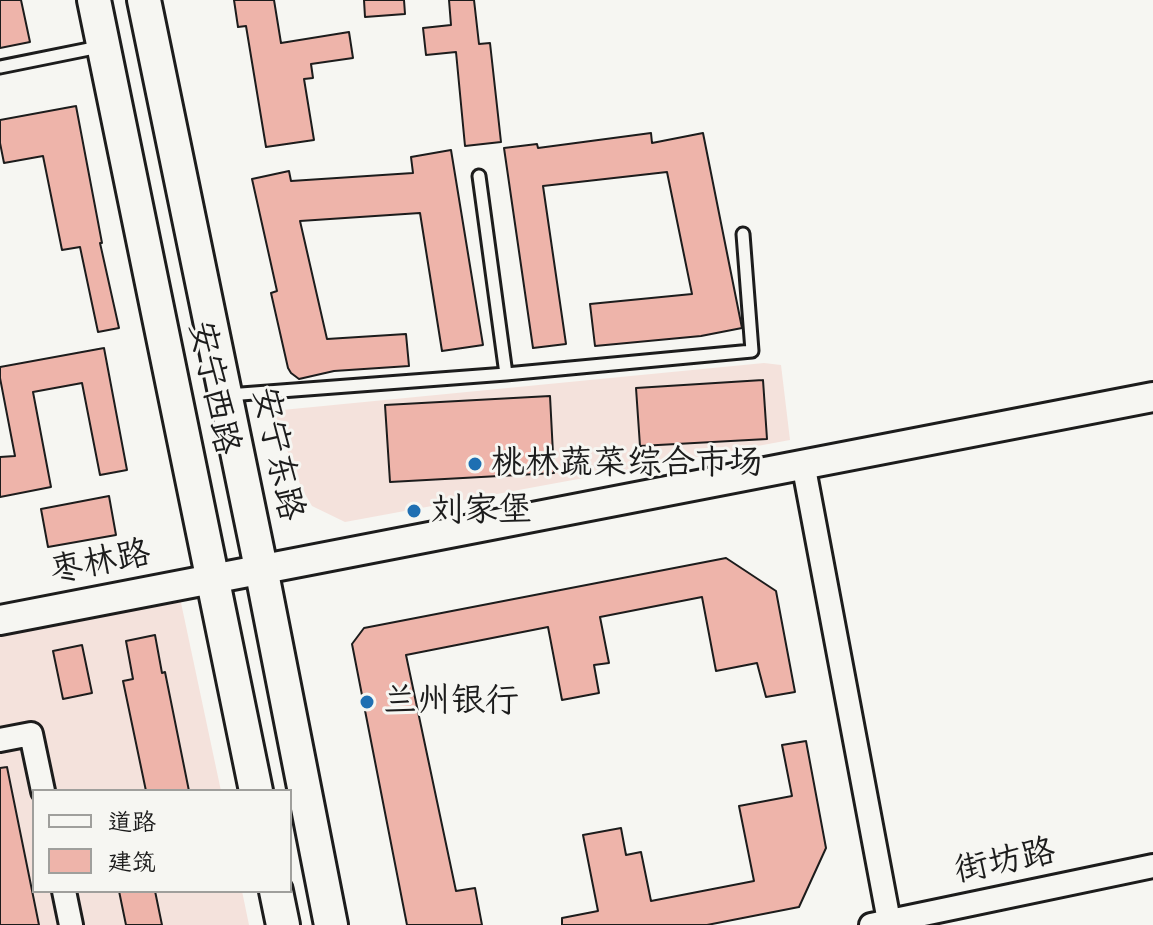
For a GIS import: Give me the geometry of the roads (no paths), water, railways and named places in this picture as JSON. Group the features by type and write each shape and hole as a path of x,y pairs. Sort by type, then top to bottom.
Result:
{"main road":[{"name":"安宁西路","path":"94,0 256,789"},
{"name":"安宁东路","path":"144,0 331,925"},
{"path":"276,893 283,925"}],"street":[{"name":"枣林路","path":"0,620 1153,397"},
{"path":"803,463 880,923"},
{"path":"0,740 31,734 43,789"},
{"name":"街坊路","path":"880,923 1153,866"},
{"path":"64,893 71,925"}],"lane":[{"path":"0,67 104,46"},
{"path":"479,176 506,374"},
{"path":"226,395 506,374 752,351 743,234"}],"place":[{"name":"桃林蔬菜综合市场","path":"475,464"},
{"name":"刘家堡","path":"414,511"},
{"name":"兰州银行","path":"367,702"}]}
